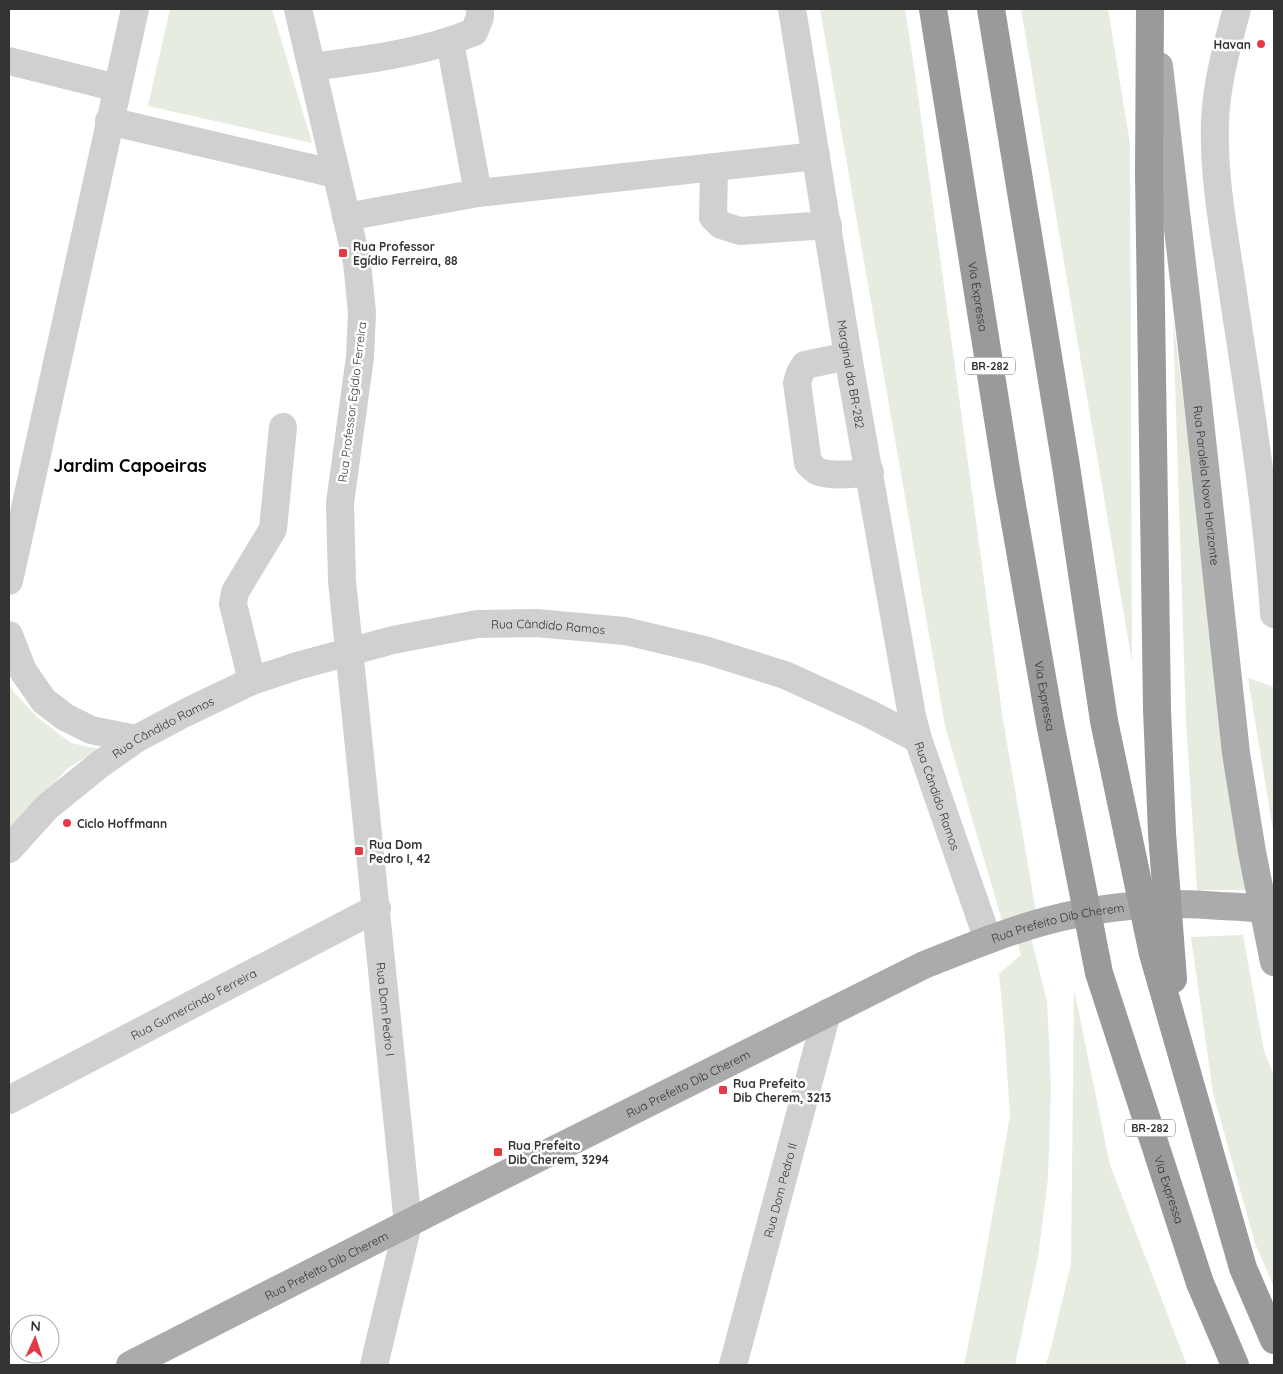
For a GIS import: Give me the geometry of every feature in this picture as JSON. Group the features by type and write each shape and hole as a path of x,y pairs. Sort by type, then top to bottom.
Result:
{"highway":[{"name":"Via Expressa","path":"934,9 1008,482 1050,723 1099,973 1200,1284 1235,1365"},
{"path":"991,9 1066,466 1104,721 1162,954 1178,1043 1243,1268 1274,1340"},
{"path":"1151,9 1149,174 1156,689 1162,833 1162,954"}],"main road":[{"name":"Rua Paralela Novo Horizonte","path":"1151,9 1196,384 1236,753 1252,852 1274,962"},
{"name":"Rua Prefeito Dib Cherem","path":"130,1365 924,965 988,940 1046,921 1139,904 1199,904 1274,911"}],"street":[{"path":"9,581 135,9"},
{"name":"Rua Professor Egídio Ferreira","path":"298,9 357,262 362,313 360,357 340,503 342,581 351,651"},
{"path":"312,67 364,60 450,42 474,32 480,17 480,9"},
{"name":"Marginal da BR-282","path":"792,9 848,356 912,716 918,739"},
{"path":"1237,9 1217,90 1215,124 1216,177 1251,413 1271,568 1274,614"},
{"path":"450,42 478,194"},
{"path":"9,61 117,88"},
{"path":"109,121 336,174"},
{"path":"346,217 478,194 816,156"},
{"path":"714,167 713,218 721,225 740,232 828,225"},
{"path":"848,356 805,365 800,373 797,383 808,463 822,473 848,474 870,472"},
{"path":"252,681 233,604 235,592 273,529 283,427"},
{"name":"Rua Cândido Ramos","path":"9,849 47,806 136,739 252,681 297,666 393,640 477,624 536,623 625,631 705,650 784,676 868,713 918,739 988,940"},
{"path":"9,636 23,672 44,701 65,716 91,730 136,739"},
{"name":"Rua Dom Pedro I","path":"351,651 408,1224 374,1365"},
{"name":"Rua Gumercindo Ferreira","path":"9,1100 377,908"},
{"name":"Rua Dom Pedro II","path":"733,1365 827,1014"}],"shaded area":[{"path":"170,9 272,9 312,143 148,106"},
{"path":"820,9 905,9 1003,720 1036,912 1003,924 945,726"},
{"path":"1021,9 1108,9 1130,144 1132,662"},
{"path":"1173,319 1246,890 1197,890 1186,721"},
{"path":"1248,678 1274,687 1274,836"},
{"path":"9,683 13,691 37,717 71,743 99,749 68,768 9,830"},
{"path":"1030,933 1047,1002 1051,1086 1048,1178 1038,1257 1015,1365 964,1365 1010,1116 999,974 1021,955 1017,938"},
{"path":"1243,935 1264,1051 1274,1076 1274,1287 1255,1243 1213,1093 1191,937"},
{"path":"1074,989 1110,1165 1187,1365 1045,1365 1050,1352 1071,1264"}],"place":[{"name":"Havan","path":"1261,44"},
{"name":"Rua Professor Egídio Ferreira, 88","path":"343,253"},
{"name":"Ciclo Hoffmann","path":"67,823"},
{"name":"Rua Dom Pedro I, 42","path":"359,851"},
{"name":"Rua Prefeito Dib Cherem, 3213","path":"723,1090"},
{"name":"Rua Prefeito Dib Cherem, 3294","path":"498,1152"}],"district":[{"name":"Jardim Capoeiras","path":"130,465"}]}
